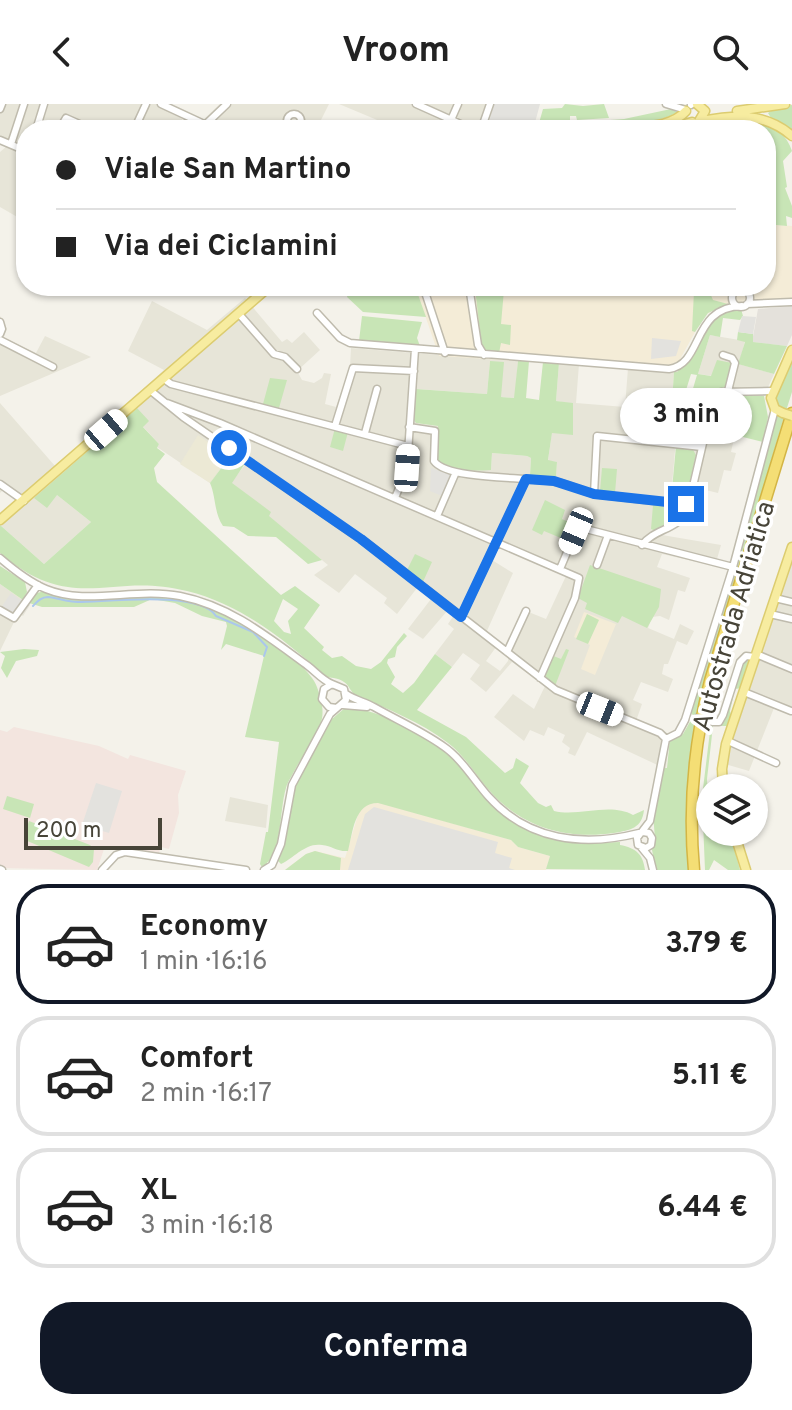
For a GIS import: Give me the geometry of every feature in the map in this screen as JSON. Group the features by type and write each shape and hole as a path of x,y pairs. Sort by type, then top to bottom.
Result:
{"highway":[{"name":"Autostrada Adriatica","path":"694,870 692,782 703,707 785,413"},
{"name":"Autostrada Adriatica","path":"700,870 698,793 707,719 792,434"}],"main road":[{"path":"695,107 717,114 781,105"},
{"path":"772,120 767,112 781,105"},
{"path":"694,120 687,117 695,107"},
{"path":"676,120 695,107"},
{"path":"706,120 746,116 760,120"},
{"path":"1,521 260,296"},
{"path":"785,413 771,403 772,391 792,350"},
{"path":"722,774 728,741 792,547"},
{"path":"738,846 746,870"}],"street":[{"path":"210,120 227,104"},
{"path":"293,114 296,104"},
{"path":"417,104 451,120 458,104"},
{"path":"666,104 695,107"},
{"path":"165,105 195,120"},
{"path":"174,110 185,120"},
{"path":"11,144 16,129"},
{"path":"0,140 16,146"},
{"path":"426,296 445,353"},
{"path":"471,296 478,345 478,352 472,355"},
{"path":"734,296 734,302 744,305"},
{"path":"744,305 749,296"},
{"path":"751,296 761,305"},
{"path":"317,313 345,342 445,353 672,369 683,364 711,316 725,308 791,303"},
{"path":"239,314 274,354 284,356 297,369"},
{"path":"0,322 0,337 53,367"},
{"path":"478,345 487,356"},
{"path":"395,498 405,474 415,349"},
{"path":"723,355 732,358 735,363 728,391"},
{"path":"335,426 353,368 414,371"},
{"path":"164,379 171,384 408,446"},
{"path":"365,433 377,389"},
{"path":"151,391 180,410 220,423 580,579 575,598 540,678"},
{"path":"642,545 649,537 681,521 689,505 712,399 716,394 772,391"},
{"path":"180,410 208,434 361,539 561,693 660,733 666,739"},
{"path":"666,739 678,733 690,717 733,567 785,413"},
{"path":"200,428 203,416"},
{"path":"409,427 435,431 435,464 456,472 554,481 594,494 689,505"},
{"path":"594,494 597,436 702,447"},
{"path":"437,516 456,472"},
{"path":"461,617 526,479"},
{"path":"0,484 24,501"},
{"path":"560,569 578,529 585,528 733,567"},
{"path":"597,565 608,535"},
{"path":"0,560 38,585 73,596 162,593 207,603 260,630 332,684 341,686 346,694 444,747 491,799 521,823 570,841 607,840 641,833 652,836"},
{"path":"2,612 14,618 38,585"},
{"path":"775,598 792,602"},
{"path":"507,652 526,611"},
{"path":"770,614 792,619"},
{"path":"690,717 719,722 740,662 746,656 756,655 792,669"},
{"path":"302,662 323,692"},
{"path":"321,734 326,705 322,699 323,692 332,684"},
{"path":"744,692 791,711"},
{"path":"264,870 274,866 292,785 330,714 340,707 346,694"},
{"path":"326,705 340,707 353,704 380,711"},
{"path":"654,870 637,838 649,824 666,739"},
{"path":"728,741 776,763"},
{"path":"651,811 654,870"},
{"path":"607,840 651,845"},
{"path":"102,870 116,855 125,852 246,870"}],"shaded area":[{"path":"0,104 164,104 163,109 183,120 16,120 16,216 0,207 0,152 7,146 0,142"},
{"path":"220,104 329,104 321,120 204,119"},
{"path":"339,104 494,104 489,120 377,120"},
{"path":"494,104 540,104 536,120 490,120"},
{"path":"776,225 792,226 792,300 718,307 704,316 679,361 669,365 631,363 628,368 439,356 418,296 776,296"},
{"path":"245,298 282,342 287,339 292,343 304,332 320,350 297,371 302,380 314,383 324,373 331,374 325,404 336,407 350,366 351,348 518,361 515,398 501,397 490,361 487,394 417,389 417,423 439,426 437,443 461,468 491,470 492,453 527,456 531,458 530,475 556,477 557,462 548,461 552,432 573,434 573,404 556,401 559,363 579,364 576,403 625,407 628,368 674,372 670,439 676,440 670,507 651,529 662,535 721,545 715,566 662,554 657,567 690,578 685,592 678,590 669,620 652,617 648,628 674,639 680,624 694,631 687,645 677,641 668,664 664,664 662,674 673,679 668,692 641,682 633,700 642,704 636,721 670,734 666,769 587,732 575,756 568,753 570,748 562,742 565,735 548,727 544,736 530,730 524,741 494,717 513,694 534,709 545,686 512,662 486,692 470,679 480,665 463,653 452,667 435,654 454,629 448,624 454,615 448,610 423,639 408,629 431,599 417,588 397,614 384,603 387,598 355,574 339,593 314,575 328,565 268,516 270,512 231,483 244,466 230,455 210,483 157,447 159,444 138,421 137,409 130,401 164,370 128,351 152,301 207,330","holes":["498,546 566,576 546,619 526,611 509,651 508,661 500,671 486,661 499,643 486,633 513,573 492,560"]},
{"path":"792,306 792,335 787,346 752,342 758,309"},
{"path":"0,316 7,329 3,337 36,353 45,336 91,357 0,396"},
{"path":"742,316 756,317 753,334 738,332"},
{"path":"710,335 745,341 739,364 774,374 764,396 743,397 731,452 736,453 731,471 724,470 718,493 689,486 696,455 691,449 699,413 704,414 710,395 723,388 728,378 698,374"},
{"path":"652,338 681,341 676,356 651,359"},
{"path":"0,403 62,474 47,487 91,522 44,564 0,525 0,515 17,499 4,489 0,493"},
{"path":"198,435 229,457 210,483 180,464"},
{"path":"431,468 451,475 442,496 430,491"},
{"path":"792,557 792,711 791,714 774,708 749,771 725,764 728,745"},
{"path":"0,584 30,605 23,616 20,614 14,622 0,651"},
{"path":"11,593 29,606 23,614 17,610 13,615 0,609"},
{"path":"584,612 616,624 595,675 581,669 590,645 574,637"},
{"path":"14,727 99,746 128,759 130,755 186,771 178,795 179,813 169,849 161,847 158,855 105,846 97,870 0,868 0,730 7,732"},
{"path":"96,783 122,791 109,833 82,825"},
{"path":"230,797 268,805 266,828 225,821"},
{"path":"363,798 511,840 518,847 550,856 546,870 285,870 315,851 345,858"},
{"path":"374,807 498,842 495,853 512,858 509,868 515,870 348,870 365,814"}],"green space":[{"path":"565,104 604,104 609,118 577,120 576,116 570,116 570,120 540,120 543,109 562,108"},
{"path":"792,105 792,134 768,113 776,107"},
{"path":"671,109 677,112 658,120 610,120"},
{"path":"776,130 792,151 783,161 785,188 792,206 792,218 786,216 787,226 776,225"},
{"path":"419,296 426,317 363,312 347,297"},
{"path":"476,296 503,296 501,324 511,325 510,345 501,343 499,353 482,350"},
{"path":"694,296 711,296 713,300 728,304 708,313 695,332 692,331"},
{"path":"741,309 743,316 740,320 723,318 720,337 710,335 698,374 711,376 717,360 732,363 726,386 710,395 704,414 699,414 693,443 670,439 671,411 686,412 697,375 691,374 682,403 672,402 674,372 686,362 708,325 726,313"},
{"path":"362,316 422,322 417,338 420,346 359,341"},
{"path":"738,332 753,334 753,342 787,346 774,374 738,364 745,342 737,340"},
{"path":"792,351 792,392 786,411 773,405 775,387"},
{"path":"490,361 504,362 501,397 514,398 518,361 529,361 526,398 539,400 543,362 559,363 556,401 573,403 573,435 552,433 548,460 557,462 556,477 530,475 531,458 527,456 492,453 491,470 449,467 437,460 438,426 416,423 414,420 416,389 487,394"},
{"path":"270,378 287,380 279,408 263,404"},
{"path":"743,396 764,396 768,417 763,442 735,435"},
{"path":"137,408 149,421 143,427 159,444 157,448 165,454 154,468 157,482 281,595 295,586 320,605 304,628 324,647 322,650 332,658 342,656 356,666 371,669 381,662 404,633 407,636 397,647 395,657 388,659 387,663 395,677 391,684 403,693 435,654 452,667 417,710 466,737 505,773 513,768 516,758 529,766 520,783 538,803 546,807 551,805 554,811 614,810 633,815 644,810 641,821 626,831 596,835 562,832 530,821 501,802 459,753 438,735 356,695 344,682 327,677 262,625 207,597 160,586 71,587 49,583 26,572 0,553 0,525 44,564 91,522 57,495 47,508 34,498","holes":["283,599 298,609 288,621 291,634 284,632 274,621"]},
{"path":"776,414 784,417 695,717 689,711"},
{"path":"335,428 348,432 343,451 330,447"},
{"path":"676,446 692,448 696,455 686,498 671,500"},
{"path":"231,455 244,465 232,483 271,512 269,516 322,560 308,564 276,537 248,536 234,527 223,526 210,483"},
{"path":"602,468 617,469 615,493 600,491"},
{"path":"545,500 565,510 562,519 575,525 568,541 544,531 542,535 532,530"},
{"path":"671,504 681,509 680,515 655,531 651,529 653,505 670,507"},
{"path":"415,554 432,562 422,584 406,572"},
{"path":"590,565 661,589 659,607 647,628 622,616 618,623 585,609 587,603 578,598"},
{"path":"0,566 25,582 27,592 23,600 0,584"},
{"path":"44,591 75,596 189,600 228,615 268,638 312,678 321,702 321,722 287,785 274,853 262,867 279,742 245,737 264,656 226,644 221,650 226,622 202,616 175,603 152,599 134,607 42,607 26,602 34,594"},
{"path":"587,614 599,620 588,644 576,639"},
{"path":"566,649 569,650 555,686 542,676 551,655 561,659"},
{"path":"39,650 37,656 16,661 7,678 1,668 5,656 0,652"},
{"path":"744,659 752,659 742,688 735,689 730,726 713,726 708,774 705,774 711,723 717,724"},
{"path":"346,707 388,718 419,733 454,760 492,804 519,825 543,836 568,841 620,842 620,845 638,853 645,870 546,869 550,856 518,847 511,840 378,803 370,804 359,813 348,851 316,845 305,848 281,864 277,860 291,795 332,719"},
{"path":"691,720 696,720 690,870 656,870 652,850 655,840 653,812 664,768 667,768 670,738 683,734"},
{"path":"7,796 34,804 30,818 3,809"},
{"path":"29,821 90,845 94,849 93,862 89,867 25,840"},
{"path":"704,846 734,846 740,870 728,870 714,860 709,870 705,870"},
{"path":"315,851 341,858 340,870 285,870 306,854"}],"waterway":[{"path":"33,606 48,597 78,602 152,599 191,603 253,632 267,647 264,656"}],"route":[{"path":"229,448 361,539 461,617 526,479 554,481 594,494 686,504"}]}
